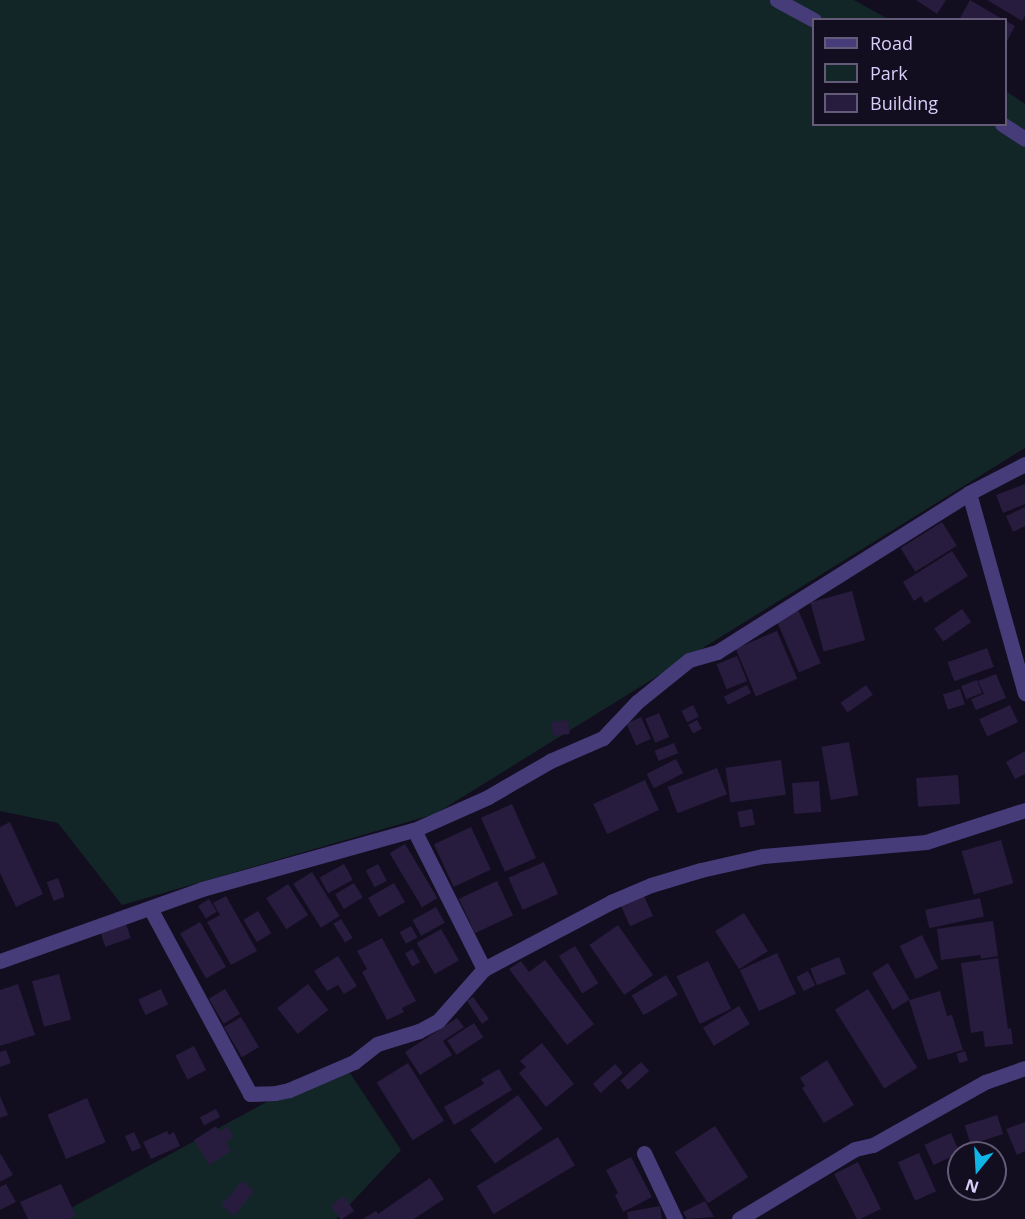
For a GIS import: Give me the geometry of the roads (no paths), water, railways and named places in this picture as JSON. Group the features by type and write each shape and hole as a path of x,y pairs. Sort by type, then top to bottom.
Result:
{"street":[{"path":"777,0 812,19"},
{"path":"1005,126 1025,139"},
{"path":"0,961 202,889 414,830 488,796 550,761 603,738 637,702 678,667 689,660 717,652 969,493 1025,464"},
{"path":"969,493 1025,693"},
{"path":"150,908 250,1094 289,1090 354,1062 377,1044 419,1031 438,1021 484,969 610,902 701,870 763,856 926,842 1025,810"},
{"path":"414,830 484,969"},
{"path":"739,1219 855,1149 873,1145 985,1082 1025,1068"},
{"path":"644,1153 675,1219"}]}
